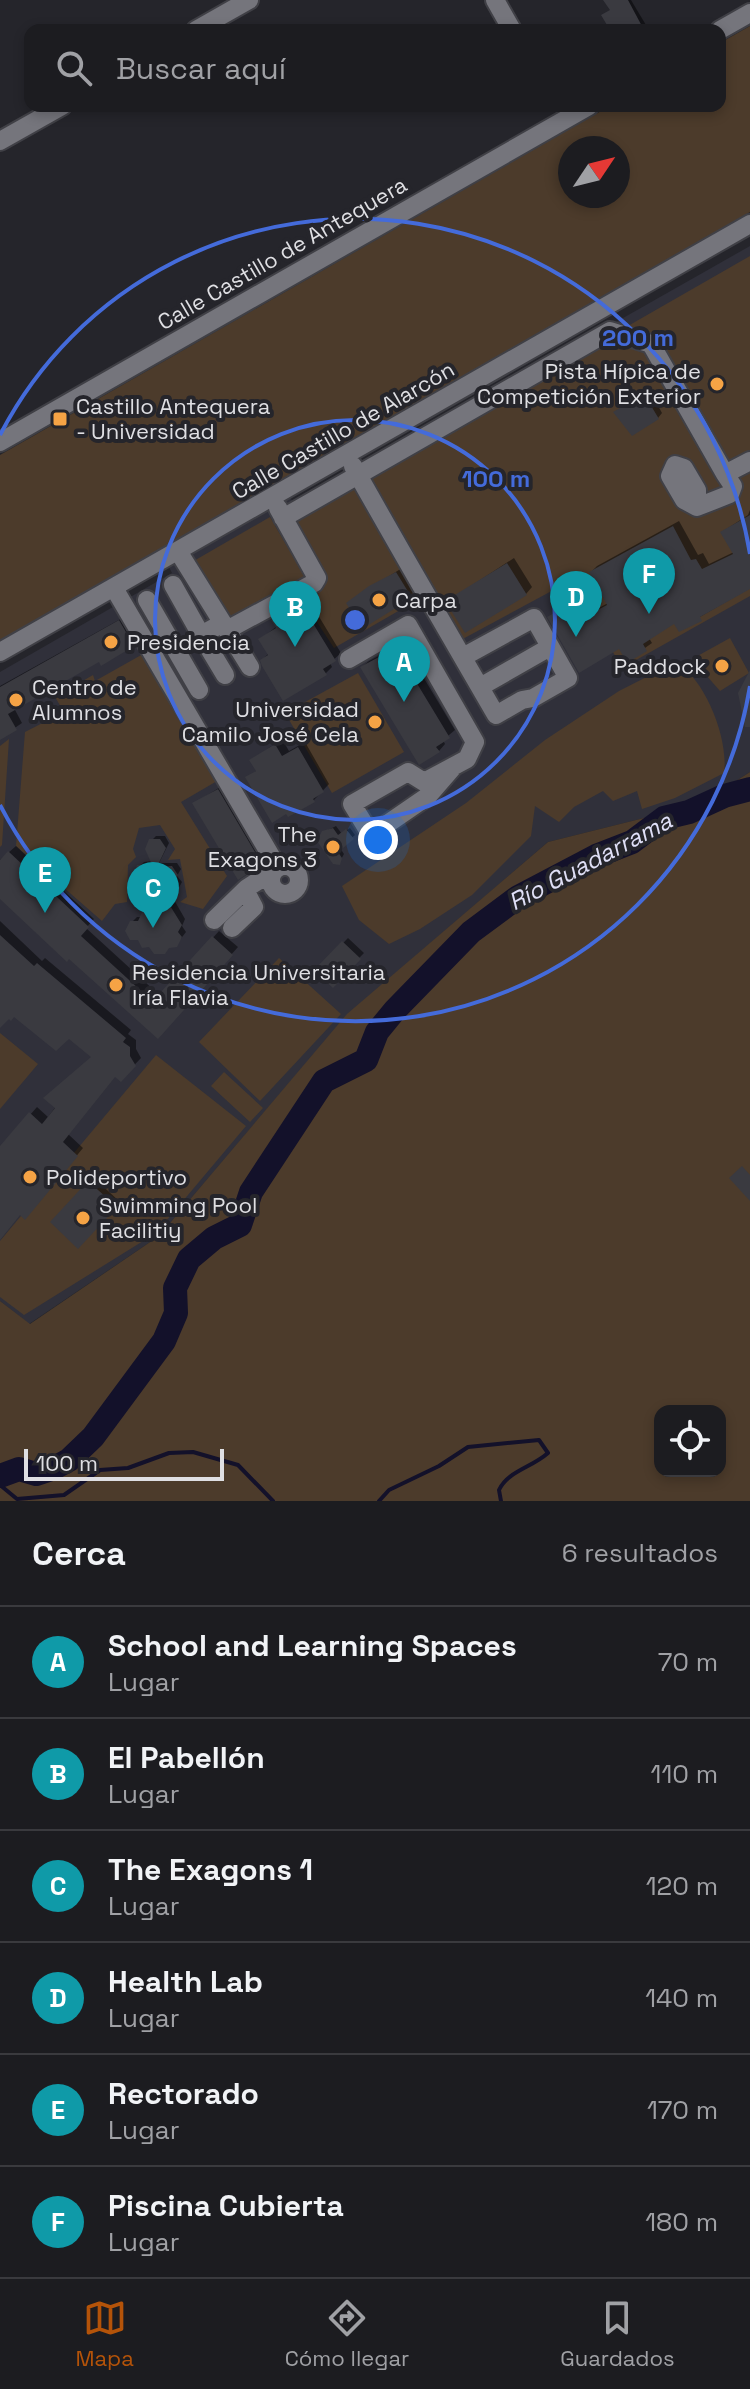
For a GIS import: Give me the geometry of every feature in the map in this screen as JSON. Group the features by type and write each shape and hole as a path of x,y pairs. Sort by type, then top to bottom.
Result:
{"street":[{"path":"207,24 249,0"},
{"path":"495,0 509,24"},
{"path":"726,27 750,13"},
{"path":"0,141 51,112"},
{"name":"Calle Castillo de Antequera","path":"0,442 559,113"},
{"name":"Calle Castillo de Alarcón","path":"0,652 750,224"},
{"path":"283,518 610,331 651,344 736,482"},
{"path":"347,455 496,715"},
{"path":"697,507 730,494 750,461"},
{"path":"201,635 225,627 314,583 317,578 272,498"},
{"path":"178,551 250,667"},
{"path":"129,610 193,574"},
{"path":"173,585 225,675"},
{"path":"114,588 278,868 245,890 214,920"},
{"path":"147,600 199,690"},
{"path":"349,659 435,609"},
{"path":"454,766 428,796 380,829 366,827 352,804 408,772 424,782 467,759 480,733 492,726 496,715 568,678 534,618 463,657"},
{"path":"408,625 475,742"},
{"path":"480,687 550,647"},
{"path":"232,928 254,907 245,890"}],"shaded area":[{"path":"750,26 750,212 0,641 0,455 600,112 726,112 726,40"},
{"name":"Universidad Camilo José Cela","path":"750,246 750,772 700,804 548,842 347,1015 159,1236 29,1324 0,1301 0,672 172,573 169,567 290,498 295,504"},
{"path":"750,256 750,596 622,668 572,580 459,641 366,476"},
{"path":"356,484 421,598 334,648 309,610 325,582 290,519"},
{"path":"270,517 305,582 229,621 192,562"},
{"name":"Paddock","path":"730,638 749,673 720,691 692,659"},
{"path":"143,654 217,781 181,802 227,876 203,909 180,902 187,897 180,859 168,860 175,849 160,825 139,828 133,849 136,857 128,865 127,902 115,904 102,921 16,846 25,732 64,712 55,697 93,675 95,681"},
{"path":"676,662 697,682 713,712 723,744 724,773 675,798 642,809 637,791 613,801 603,791 574,807 559,822 535,806 531,836 472,895 420,929 389,944 359,920 342,886 466,803 545,740 619,691"},
{"path":"358,673 404,752 332,793 285,713"},
{"path":"9,739 2,845 0,847 0,746"},
{"path":"750,772 750,1501 0,1501 0,1301 30,1324 159,1236 347,1014 548,842 700,804"},
{"path":"279,958 341,1014 260,1101 199,1042"},
{"path":"0,1033 38,1064 0,1109"},
{"path":"156,1055 246,1126 156,1233 24,1315 0,1297 0,1241"},
{"path":"224,1072 263,1108 250,1122 211,1086"}],"building":[{"path":"603,0 628,0 641,24 606,24 601,15 610,10"},
{"path":"644,394 659,419 632,436 613,412"},
{"path":"750,515 750,589 700,617 702,621 679,632 674,624 643,644 647,651 627,663 619,649 579,673 547,617 579,599 588,615 607,605 589,572 673,526 691,560 696,559 702,569 733,554 720,532"},
{"path":"507,563 527,595 465,633 445,601"},
{"name":"Carpa","path":"396,572 412,598 362,629 346,603"},
{"path":"293,608 303,625 311,620 336,661 323,669 327,675 283,701 262,666 260,660 268,655 258,639 276,628 271,620"},
{"name":"Centro de Alumnos","path":"119,620 134,646 101,666 99,662 8,714 17,730 0,740 0,687"},
{"path":"400,646 408,660 404,662 450,738 436,747 440,752 419,765 360,667"},
{"path":"750,670 750,727 745,727 738,693"},
{"path":"275,744 282,756 298,747 324,792 313,799 315,802 272,823 245,777 256,771 249,760"},
{"path":"218,789 262,864 238,880 192,803"},
{"name":"The Exagons 3","path":"333,828 338,835 346,829 354,839 338,852 342,858 340,865 333,864 317,841 322,831"},
{"path":"149,839 160,839 166,848 157,867 172,866 178,875 173,882 178,888 169,904 182,925 178,932 182,937 177,947 169,948 165,954 154,954 149,947 142,948 138,940 130,940 125,931 130,921 138,921 145,906 132,889 136,882 133,875 137,865 152,865 145,849"},
{"path":"8,851 89,927 81,936 151,1000 150,1004 212,936 233,955 158,1039 69,959 67,962 0,899 0,860"},
{"path":"0,935 34,966 37,963 126,1038 123,1042 130,1047 130,1056 136,1066 121,1082 115,1077 63,1142 78,1156 25,1220 20,1215 0,1240 0,1146 29,1112 42,1124 55,1108 43,1098 91,1057 69,1039 56,1051 14,1017 0,1028"},
{"path":"342,941 361,959 333,988 314,970"},
{"path":"742,1166 750,1175 750,1201 729,1178"},
{"name":"Swimming Pool Facilitiy","path":"88,1181 117,1207 78,1249 50,1222"}],"waterway":[{"name":"Río Guadarrama","path":"0,1476 19,1469 36,1474 54,1468 69,1460 93,1437 164,1341 176,1313 175,1288 189,1259 214,1238 240,1225 251,1192 324,1081 366,1060 377,1032 395,1010 471,932 518,897 596,856 632,842 664,818 750,789"},
{"path":"379,1501 389,1490 439,1466 468,1447 539,1440 548,1453 508,1478 499,1490 501,1501"},
{"path":"0,1485 17,1499 64,1495 100,1470 128,1468 169,1453 193,1452 238,1465 273,1501"}],"place":[{"name":"Pista Hípica de Competición Exterior","path":"717,384"},
{"name":"Castillo Antequera - Universidad","path":"60,419"},
{"name":"Carpa","path":"379,600"},
{"name":"Piscina Cubierta","path":"649,614"},
{"name":"Health Lab","path":"576,637"},
{"name":"Presidencia","path":"111,642"},
{"name":"El Pabellón","path":"295,647"},
{"name":"Paddock","path":"722,666"},
{"name":"Centro de Alumnos","path":"16,700"},
{"name":"School and Learning Spaces","path":"404,702"},
{"name":"Universidad Camilo José Cela","path":"375,722"},
{"name":"The Exagons 3","path":"333,847"},
{"name":"Rectorado","path":"45,913"},
{"name":"The Exagons 1","path":"153,928"},
{"name":"Residencia Universitaria Iría Flavia","path":"116,985"},
{"name":"Polideportivo","path":"30,1177"},
{"name":"Swimming Pool Facilitiy","path":"83,1218"}]}
